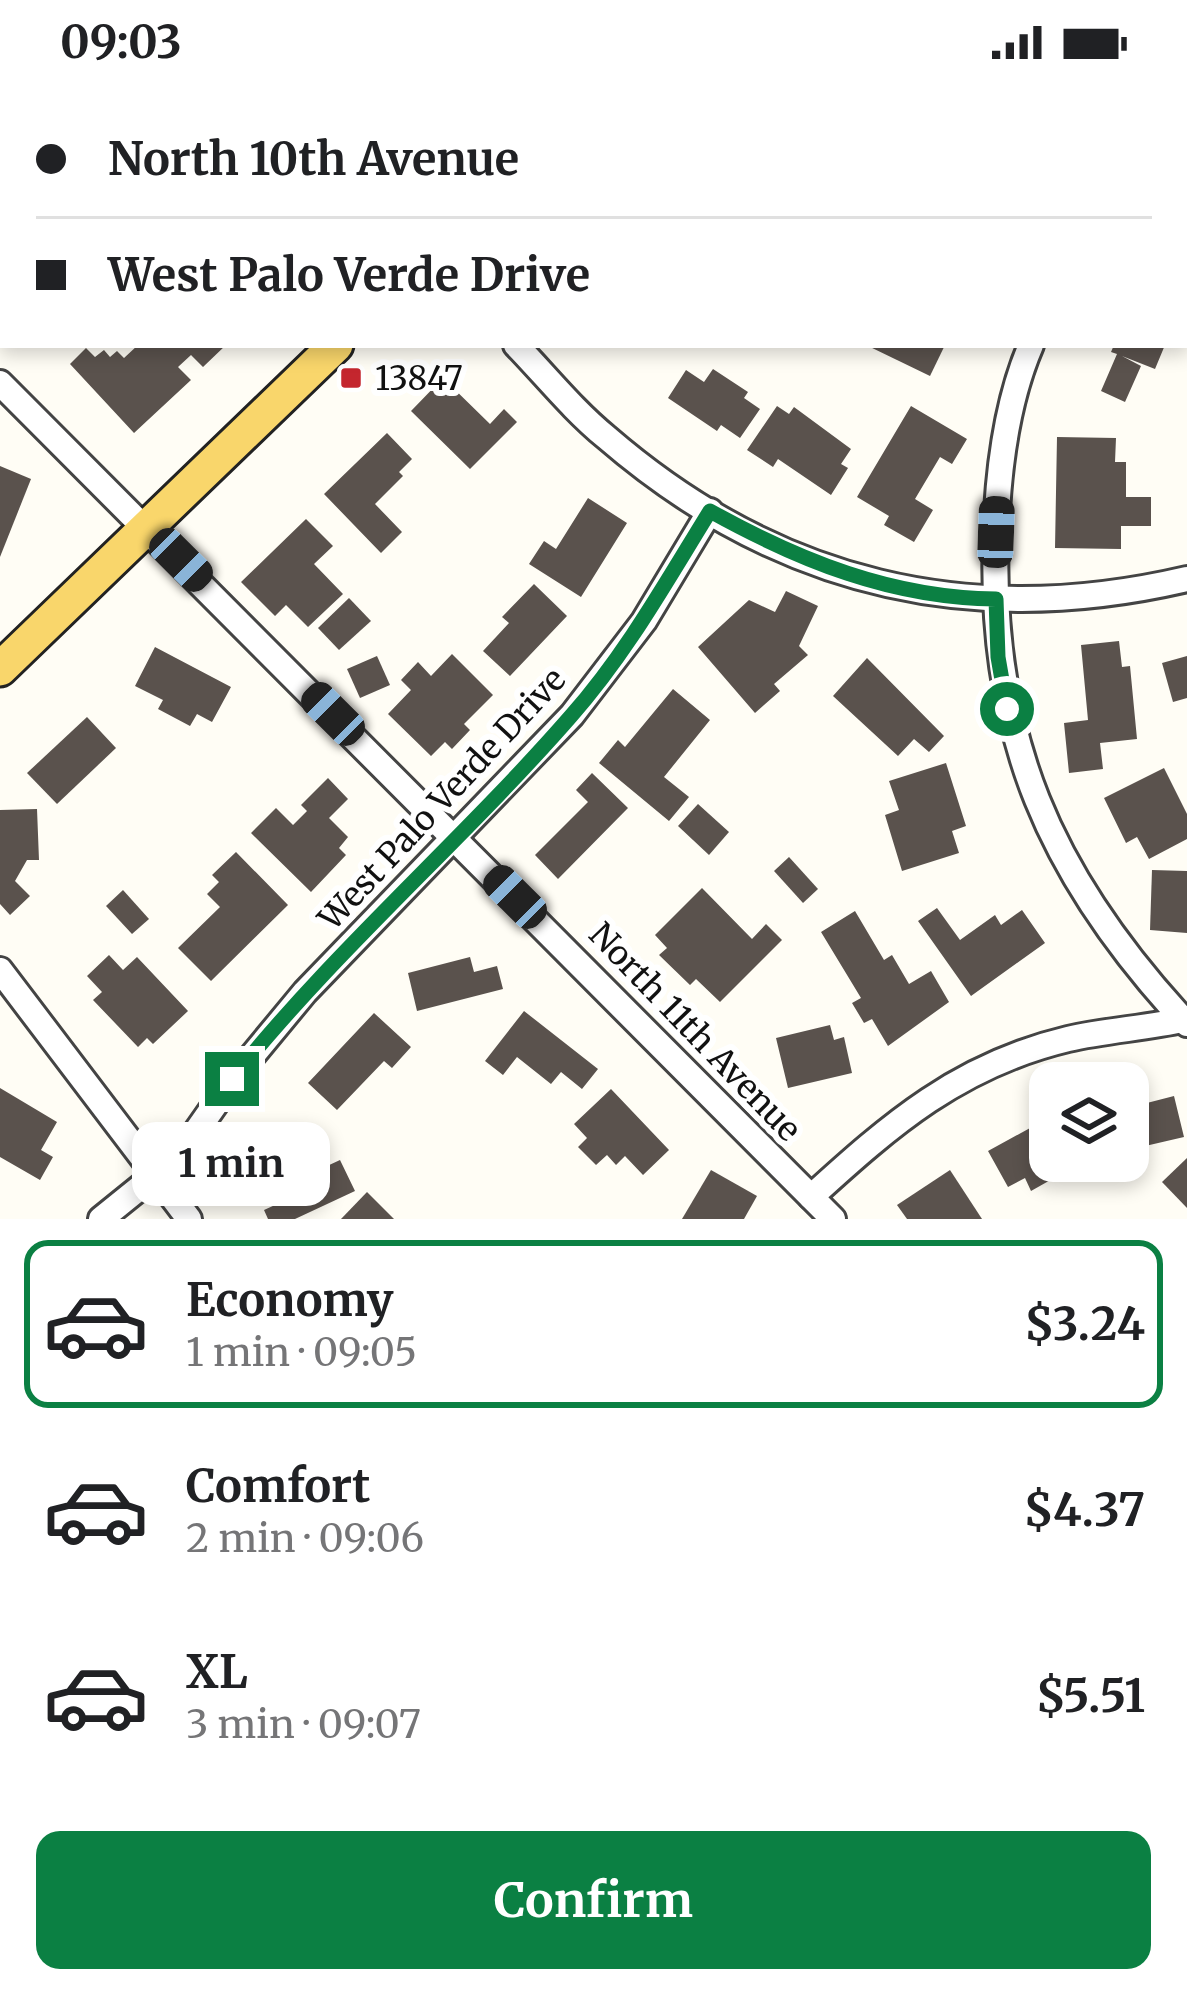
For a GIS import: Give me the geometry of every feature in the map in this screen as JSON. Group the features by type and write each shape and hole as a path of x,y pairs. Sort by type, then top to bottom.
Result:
{"main road":[{"path":"0,669 333,348"}],"street":[{"path":"519,348 602,435 710,511 823,568 951,599 1079,598 1187,579"},
{"path":"1030,348 998,468 998,657 1007,709 1036,802 1085,897 1186,1021"},
{"name":"North 11th Avenue","path":"1,385 833,1219"},
{"name":"West Palo Verde Drive","path":"101,1219 158,1177 305,992 585,698 644,621 710,511"},
{"path":"0,970 189,1219"},
{"path":"812,1197 902,1114 977,1070 1066,1040 1186,1021"}],"building":[{"path":"86,348 95,357 104,350 110,357 117,351 124,358 135,348 223,348 203,367 191,355 178,367 191,380 134,433 70,364"},
{"path":"872,348 944,348 930,376"},
{"path":"1113,348 1164,348 1155,369 1122,356 1141,366 1125,402 1101,391 1117,354 1111,352"},
{"path":"713,369 748,392 744,398 760,409 740,438 721,425 717,431 668,398 686,370 704,382"},
{"path":"443,378 490,424 504,409 517,422 470,469 411,411"},
{"path":"777,406 789,414 794,407 851,449 841,464 848,468 831,495 778,459 773,467 747,450"},
{"path":"911,406 967,439 952,464 940,457 915,499 933,510 914,542 884,525 889,516 857,497"},
{"path":"387,433 412,459 399,472 403,476 375,504 402,532 381,553 324,494"},
{"path":"1057,437 1116,438 1115,462 1126,462 1126,497 1151,497 1151,526 1121,526 1121,549 1055,548"},
{"path":"0,466 31,479 0,557"},
{"path":"588,498 627,523 581,597 529,564 544,541 556,549"},
{"path":"306,519 333,546 314,564 343,594 308,627 286,605 275,616 241,582"},
{"path":"534,584 567,616 510,676 483,651 509,623 502,617"},
{"path":"786,591 818,606 799,646 808,655 774,684 780,691 755,713 698,647 749,600 775,612"},
{"path":"349,598 371,621 339,650 318,628"},
{"path":"1119,641 1122,667 1130,666 1137,739 1100,743 1103,769 1069,773 1064,723 1088,720 1081,645"},
{"path":"155,647 231,687 212,722 197,714 190,726 158,709 163,700 135,686"},
{"path":"452,654 493,695 464,724 470,730 452,749 445,742 431,756 388,714 411,690 401,680 418,662 431,676"},
{"path":"377,656 390,685 360,698 347,669"},
{"path":"1187,656 1187,698 1173,702 1162,663"},
{"path":"867,658 944,736 929,752 914,739 898,756 833,696"},
{"path":"673,689 710,720 664,777 689,797 669,821 599,763 618,740 625,747"},
{"path":"87,717 116,748 57,804 27,773"},
{"path":"946,763 966,826 952,831 959,853 902,871 885,815 899,810 889,781"},
{"path":"1164,768 1187,814 1187,839 1149,859 1137,837 1126,843 1104,798"},
{"path":"592,773 628,808 558,879 535,855 588,802 576,790"},
{"path":"328,778 348,799 329,818 348,837 339,848 346,855 311,892 251,833 276,808 293,825 307,811 301,805"},
{"path":"698,804 729,832 709,855 678,826"},
{"path":"37,809 39,860 27,860 15,881 30,896 10,915 0,904 0,810"},
{"path":"236,852 288,905 211,981 178,948 220,907 207,894 219,882 212,875"},
{"path":"789,857 818,889 803,903 774,871"},
{"path":"1152,870 1187,871 1187,933 1150,930"},
{"path":"702,888 752,939 766,924 782,940 720,1002 696,979 690,985 659,955 667,948 655,935"},
{"path":"123,890 149,919 132,934 106,906"},
{"path":"937,908 960,940 995,915 1001,925 1022,910 1045,943 971,996 918,921"},
{"path":"855,911 884,960 892,955 909,984 931,971 949,1002 888,1046 872,1019 864,1023 852,1003 861,998 821,932"},
{"path":"109,955 123,970 137,957 188,1011 153,1044 147,1038 138,1047 93,1000 102,992 87,976"},
{"path":"470,957 474,972 497,966 503,989 417,1011 408,973"},
{"path":"524,1011 598,1069 582,1089 561,1072 551,1084 517,1057 503,1075 485,1061"},
{"path":"374,1013 411,1047 392,1068 384,1061 337,1110 308,1083"},
{"path":"830,1025 834,1040 844,1037 852,1073 788,1088 776,1038"},
{"path":"0,1088 57,1122 41,1150 53,1157 40,1180 0,1157"},
{"path":"611,1089 669,1150 643,1175 625,1156 616,1165 607,1155 596,1165 578,1147 587,1138 574,1124"},
{"path":"1174,1096 1184,1137 1149,1145 1149,1102"},
{"path":"1029,1129 1029,1182 1047,1182 1031,1191 1025,1178 1008,1187 988,1151"},
{"path":"1187,1158 1187,1208 1162,1182"},
{"path":"340,1160 355,1191 295,1219 268,1219 264,1210 275,1205 269,1193"},
{"path":"711,1170 757,1196 744,1219 682,1219"},
{"path":"950,1170 982,1219 907,1219 897,1205"},
{"path":"367,1192 394,1219 341,1219"}],"place":[{"name":"13847","path":"351,378"}],"route":[{"path":"232,1079 305,992 572,715 644,621 710,511 823,568 951,599 996,599 998,657 1007,709"}]}
